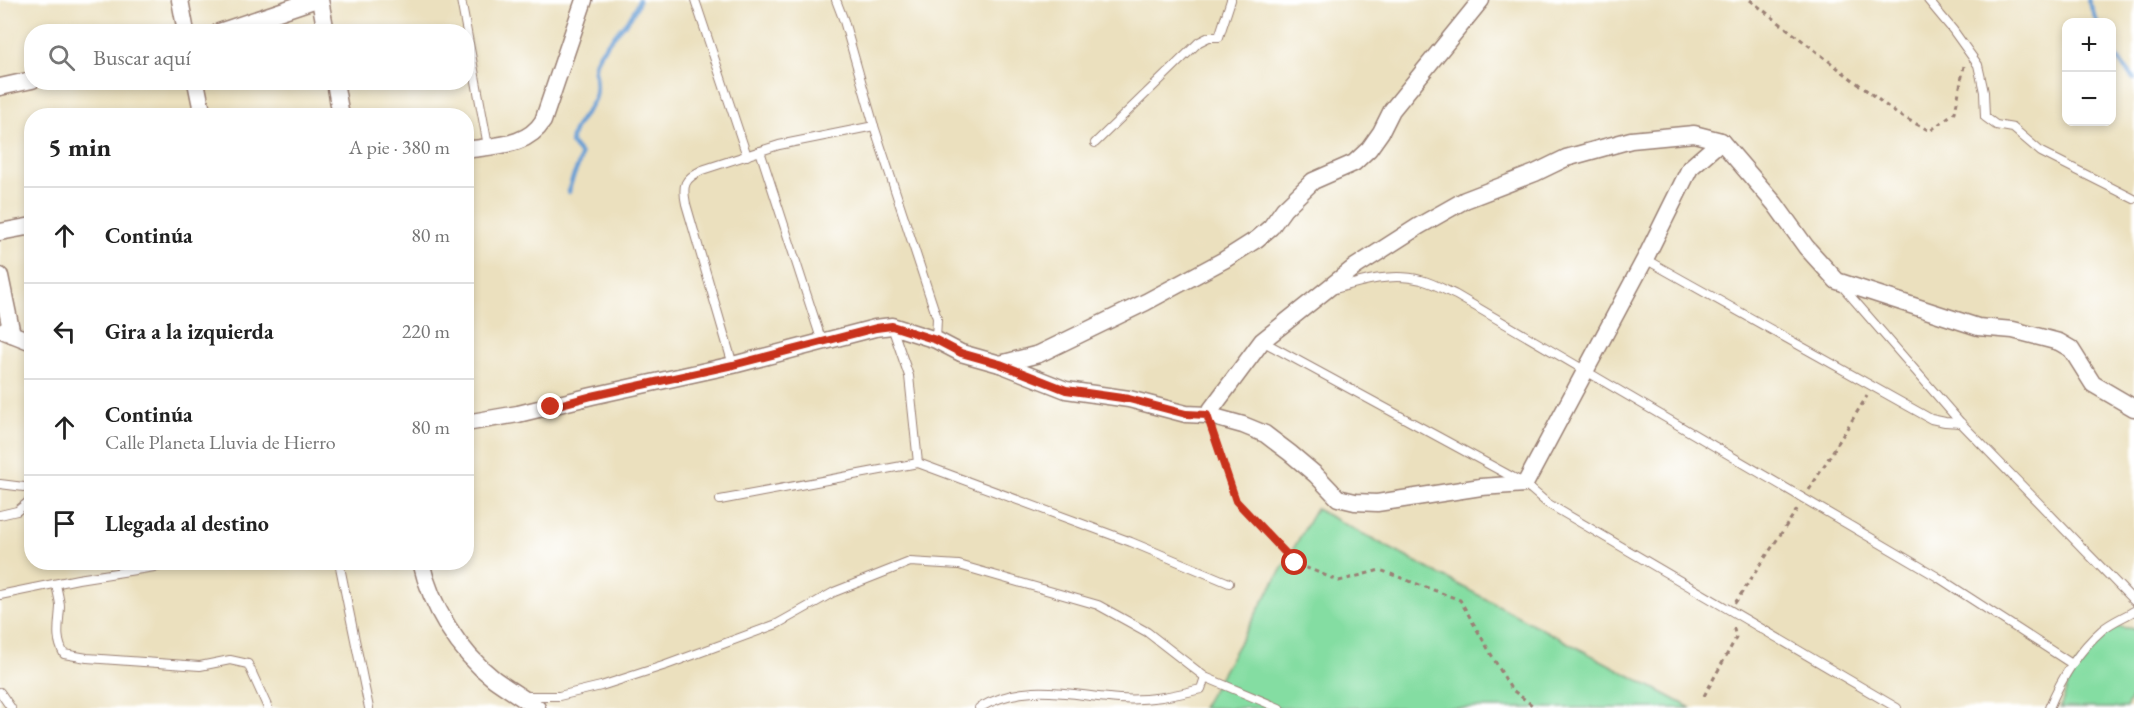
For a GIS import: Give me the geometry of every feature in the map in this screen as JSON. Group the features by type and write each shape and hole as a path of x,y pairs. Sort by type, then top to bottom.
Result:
{"street":[{"path":"180,0 184,24"},
{"path":"243,24 314,0"},
{"path":"320,0 324,24"},
{"path":"474,149 519,141 529,137 537,130 543,120 584,0"},
{"path":"1000,364 1039,354 1146,302 1224,260 1257,239 1313,181 1354,163 1369,148 1381,132 1392,110 1481,0"},
{"path":"0,87 24,82"},
{"path":"198,90 201,108"},
{"path":"336,90 340,108"},
{"path":"1207,415 1262,341 1363,261 1446,210 1465,200 1553,166 1566,158 1631,140 1694,134 1720,141 1775,204 1806,247 1837,281 1978,327 2013,330 2059,342 2071,349 2092,384 2134,408"},
{"path":"474,422 518,414 733,365 876,328 892,326 936,340 961,353 1000,364 1066,390 1129,399 1186,414 1207,415 1243,425 1265,434 1316,475 1338,498 1355,502 1377,503 1481,487 1525,484 1645,259 1690,168 1720,141"},
{"path":"0,232 24,228"},
{"path":"0,276 6,332 24,339"},
{"path":"423,570 427,587 443,618 470,655 494,679 537,708"}],"lane":[{"path":"461,0 465,24"},
{"path":"695,0 747,156"},
{"path":"836,0 874,126 937,318 936,340"},
{"path":"1095,143 1199,42 1209,37 1219,37 1231,0"},
{"path":"1928,0 1978,65 1984,92 1985,117 1996,125 2013,128 2041,152 2134,199"},
{"path":"474,70 488,146"},
{"path":"733,365 684,193 685,182 692,174 779,145 874,126"},
{"path":"760,152 822,342"},
{"path":"1645,259 1931,419 1962,423"},
{"path":"1326,291 1394,276 1420,279 1456,295 1936,576 2072,664"},
{"path":"1837,281 1962,423 2134,602"},
{"path":"892,326 909,376 918,463"},
{"path":"1262,341 1525,484 1547,503 1897,708"},
{"path":"720,500 918,463 1131,542 1229,583"},
{"path":"0,484 24,487"},
{"path":"0,515 17,511 24,505"},
{"path":"520,696 559,696 600,686 666,665 777,624 834,592 909,562 959,565 1098,605 1147,632 1205,677 1279,708"},
{"path":"0,595 139,570"},
{"path":"341,570 369,708"},
{"path":"56,584 60,605 57,626 59,645 64,654 87,658 200,666 230,660 248,664 268,708"},
{"path":"2049,708 2072,664 2102,630 2134,611"},
{"path":"979,708 993,699 1042,690 1120,699 1159,699 1200,688 1205,677"},
{"path":"0,692 11,708"}],"path":[{"path":"1750,0 1897,114 1930,131 1955,112 1967,49"},
{"path":"1704,696 1736,638 1730,610 1803,499 1873,386"},
{"path":"1207,415 1236,501 1295,563 1339,581 1380,570 1460,600 1510,689 1536,708"}],"green space":[{"path":"1316,509 1691,708 1202,708"},
{"path":"2113,626 2134,629 2134,693 2126,708 2060,708 2074,668"}],"waterway":[{"path":"569,192 581,155 571,143 572,137 594,99 596,61 600,53 631,17 639,0"},
{"path":"2088,0 2095,18"},
{"path":"2116,57 2134,79"}],"route":[{"path":"551,407 892,326 936,340 961,353 1000,364 1066,390 1129,399 1186,414 1207,415 1236,501 1295,563"}]}
